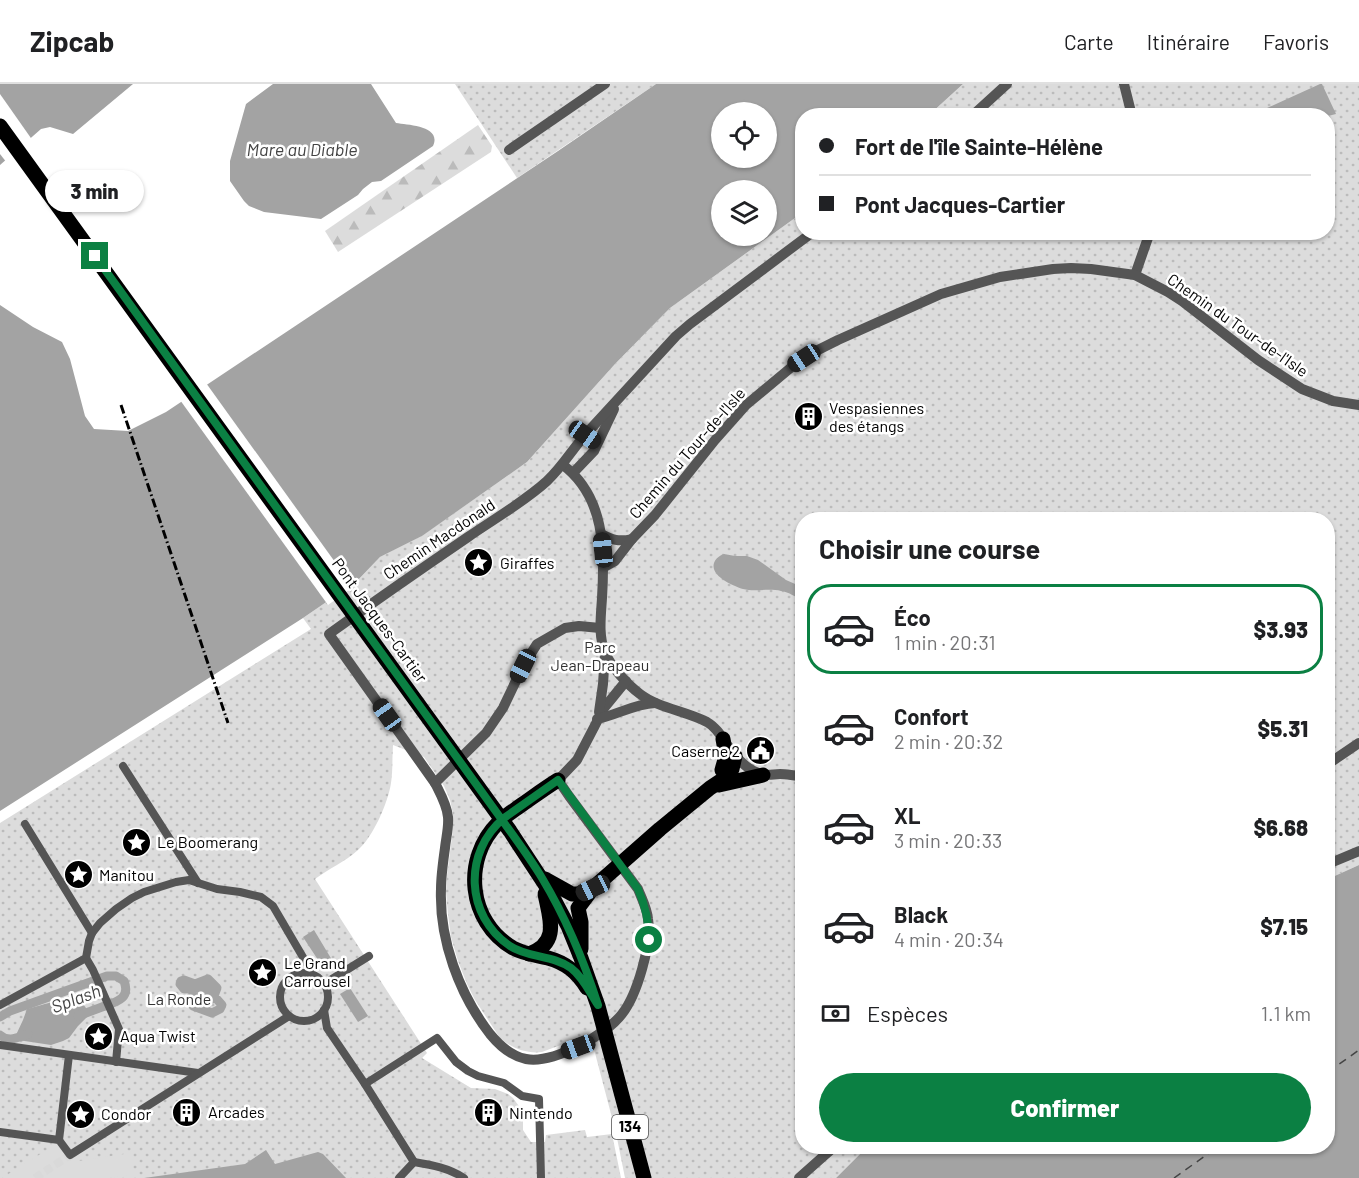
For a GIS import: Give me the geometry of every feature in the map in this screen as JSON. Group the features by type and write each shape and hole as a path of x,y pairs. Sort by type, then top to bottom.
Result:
{"main road":[{"name":"Pont Jacques-Cartier","path":"0,126 541,877 562,914 598,1005 644,1178"},
{"path":"710,788 720,774 726,756 723,739"},
{"path":"581,958 581,922 578,908 593,888 660,829 728,776 735,756"},
{"path":"710,788 763,775"},
{"path":"558,780 498,823 483,844 476,864 474,882 477,901 481,912 500,939 529,954 550,958 571,968 598,1005"},
{"path":"541,877 572,894 593,888"},
{"path":"529,954 544,946 551,932 541,877"}],"street":[{"path":"509,150 605,84"},
{"path":"981,108 1007,84"},
{"path":"1124,84 1130,108"},
{"name":"Chemin Macdonald","path":"435,783 329,634 546,482 563,465 585,435 657,356 690,324 802,240"},
{"path":"1134,275 1147,240"},
{"name":"Chemin du Tour-de-l'Isle","path":"604,567 615,561 746,405 779,376 814,352 838,340 941,294 1000,276 1071,268 1092,268 1134,275 1182,301 1258,360 1302,389 1334,401 1359,405"},
{"name":"Chemin Macdonald","path":"573,473 594,451 618,401"},
{"path":"585,435 598,444"},
{"path":"563,465 584,487 602,534 604,567 600,628 605,652 603,684 597,719"},
{"path":"602,534 617,541 632,539"},
{"path":"600,628 579,626 565,628 537,644 523,666 503,708 486,733 435,783 448,815 441,911 455,970 472,1006 496,1042 517,1056 526,1059 536,1060 578,1047 614,1024 629,1004 649,940 648,918 638,889 558,780 577,760 597,719 626,681"},
{"path":"605,652 617,672 640,695 708,723 716,724 728,733 735,749 735,756"},
{"path":"597,719 612,716 633,706 658,703"},
{"path":"708,723 746,767 763,775 795,775"},
{"path":"1335,759 1359,743"},
{"path":"123,766 198,883"},
{"path":"26,824 92,933"},
{"path":"1335,861 1359,851"},
{"path":"116,1062 119,1029 86,958 88,941 100,922 138,895 189,880 217,889 261,897 273,906 314,976 324,984 327,1003 324,1010 311,1020 296,1020 284,1010 280,996 282,988 292,977 299,974 314,976"},
{"path":"324,984 369,956"},
{"path":"0,1005 86,958"},
{"path":"324,1010 327,1028 414,1162 442,1167 464,1178"},
{"path":"69,1055 59,1140 70,1155 289,1016"},
{"path":"365,1084 437,1038 456,1062 468,1071 504,1083 522,1096 539,1099 541,1178"},
{"path":"0,1045 198,1073"},
{"path":"0,1132 59,1140"},
{"path":"799,1178 826,1154"},
{"path":"399,1178 414,1162"}],"green space":[{"path":"455,84 656,84 517,178"},
{"name":"Parc Jean-Drapeau","path":"963,84 1359,84 1359,865 1335,876 1335,512 795,512 795,1154 860,1154 836,1178 625,1178 616,1133 590,1034 542,1052 520,1050 500,1038 475,1000 458,961 448,915 446,892 453,829 450,800 444,786 424,757 393,745 389,791 374,828 358,850 315,879 427,1053 422,1058 471,1088 495,1089 508,1094 521,1109 523,1130 531,1142 545,1142 546,1135 585,1130 587,1137 612,1134 621,1178 0,1178 0,823 311,629 303,618 357,581 380,557 420,537 527,462 615,364 670,308 756,246 777,246 777,231 795,218 795,240 1335,240 1335,108 937,108"},
{"path":"478,125 492,146 491,152 338,252 325,231"},
{"path":"58,1143 72,1162 131,1153 133,1175 108,1178 2,1178"}],"water":[{"path":"0,84 133,84 73,134 50,127 41,129 0,165"},
{"name":"Mare au Diable","path":"273,84 371,84 396,123 429,130 435,139 433,146 381,181 372,182 358,195 321,219 264,212 249,206 230,181 230,161 246,104"},
{"path":"656,84 963,84 937,108 795,108 795,218 777,231 777,180 711,180 711,246 756,246 670,308 615,364 527,462 422,536 380,557 357,581 303,618 0,811 0,305 33,327 62,342 70,359 85,416 94,429 128,431 166,412"},
{"path":"1322,84 1333,108 1267,108"},
{"path":"724,554 747,556 758,560 795,584 795,597 772,590 748,590 728,583 715,572 714,563 719,556"},
{"path":"1359,865 1359,1178 836,1178 860,1154 1335,1154 1335,876"},
{"path":"314,930 332,960 322,966 303,937"},
{"path":"350,988 368,1016 358,1022 340,994"},
{"path":"56,1001 77,1001 84,1005 89,1015 69,1038 63,1041 51,1045 18,1040 16,1035 27,1009"},
{"path":"266,1150 275,1164 318,1152 323,1154 346,1178 144,1178 245,1164"}],"pier":[{"path":"0,94 33,141 7,163 0,154"},
{"path":"206,383 353,587 328,605 180,400"}],"waterway":[{"name":"Splash","path":"0,1017 10,1011 107,976 116,976 124,981 126,987 121,999 78,1016"},
{"path":"208,979 217,988 214,996 222,1005 220,1009 212,1013 193,1006 190,998 195,996 203,1004 208,1003 211,999 208,989 184,989 180,984 184,980 195,984 208,979"},
{"name":"Splash","path":"0,1035 10,1039 28,1034"}],"ferry route":[{"path":"1335,1067 1359,1050"},
{"path":"1174,1178 1208,1154"}],"tunnel":[{"path":"35,1178 70,1155"}],"railway":[{"path":"121,405 228,723"}],"place":[{"name":"Vespasiennes des étangs","path":"808,417"},
{"name":"Giraffes","path":"479,563"},
{"name":"Caserne 2","path":"761,751"},
{"name":"Le Boomerang","path":"136,842"},
{"name":"Manitou","path":"78,875"},
{"name":"Le Grand Carrousel","path":"263,972"},
{"name":"Aqua Twist","path":"99,1036"},
{"name":"Arcades","path":"187,1112"},
{"name":"Nintendo","path":"488,1113"},
{"name":"Condor","path":"80,1114"}],"route":[{"path":"95,256 497,813 510,831 526,853 568,926 598,1005 571,968 550,958 519,951 500,939 492,930 481,912 475,892 474,873 478,854 498,823 504,818 558,780 638,889 648,918 649,940"}],"park label":[{"name":"La Ronde","path":"179,999"}]}
